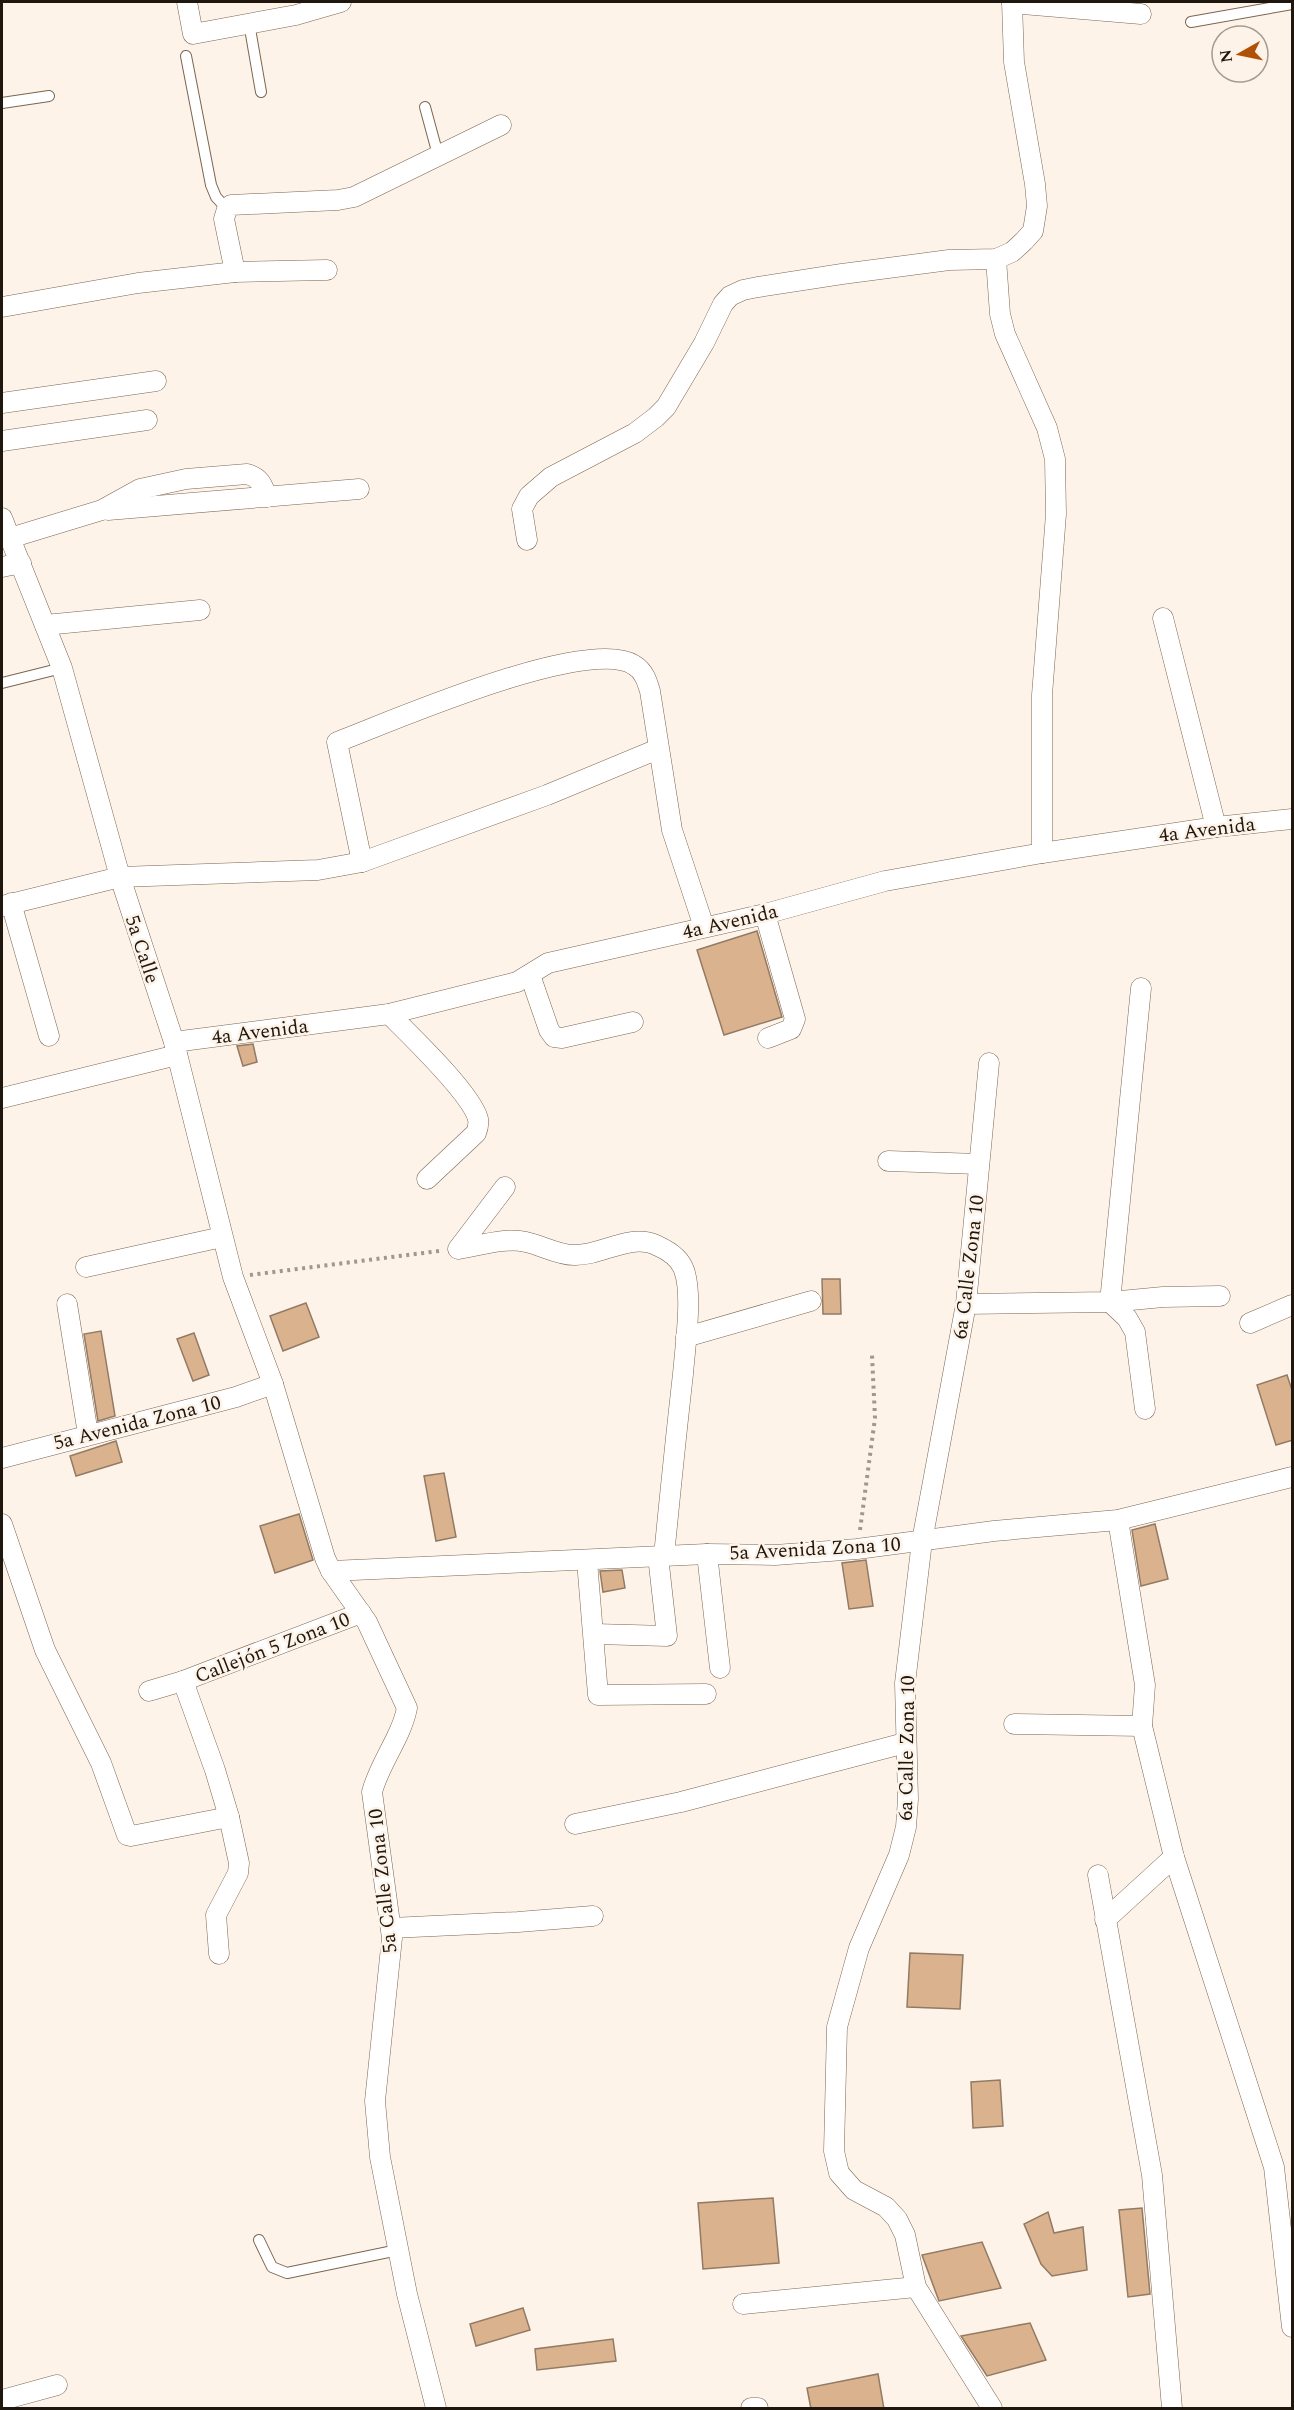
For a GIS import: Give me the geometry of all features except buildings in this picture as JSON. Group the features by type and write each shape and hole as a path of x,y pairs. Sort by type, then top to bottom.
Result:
{"street":[{"path":"187,2 193,34 296,15 341,2"},
{"path":"527,540 522,509 529,496 551,477 635,433 656,417 671,399 709,334 723,304 730,296 758,287 949,260 996,259 1012,252 1033,231 1036,207 1035,184 1014,62 1012,2 1141,14"},
{"path":"235,272 224,219 227,209 237,204 338,200 354,197 501,125"},
{"path":"996,259 1000,314 1005,334 1047,428 1055,459 1056,514 1042,695 1042,853"},
{"path":"2,307 138,283 235,272 327,270"},
{"path":"2,403 156,381"},
{"path":"2,441 147,420"},
{"path":"4,526 102,510 140,489 186,479 248,474 255,476 261,483 267,497 359,489"},
{"name":"5a Calle","path":"4,526 11,565 45,625 62,668 120,877 175,1049 233,1277 273,1384"},
{"path":"45,625 200,610"},
{"path":"1163,618 1216,827"},
{"path":"362,862 337,742 536,669 590,659 624,660 635,665 646,676 672,830 704,927"},
{"path":"49,1036 6,904 120,877 318,870 362,862 547,795 658,749"},
{"name":"4a Avenida","path":"2,1098 175,1049 389,1014 488,991 517,982 548,963 765,914 885,880 1042,853 1216,827 1293,819"},
{"path":"765,914 795,1019 791,1029 768,1038"},
{"path":"530,975 549,1030 554,1036 562,1038 633,1022"},
{"path":"1110,1302 1142,988"},
{"path":"389,1014 460,1089 478,1116 479,1125 476,1133 427,1179"},
{"name":"6a Calle Zona 10","path":"988,1063 966,1304 922,1541 905,1683 908,1799 906,1827 899,1855 859,1948 837,2026 834,2151 839,2173 854,2190 886,2208 897,2219 905,2235 916,2287 992,2409"},
{"path":"888,1161 979,1164"},
{"path":"458,1249 505,1187"},
{"path":"86,1268 222,1237"},
{"path":"458,1249 504,1241 523,1241 571,1255 583,1255 631,1242 657,1245 678,1260 685,1271 686,1337 661,1556 668,1636 595,1634"},
{"path":"966,1304 1110,1302 1163,1297 1220,1296"},
{"path":"686,1337 811,1301"},
{"path":"1110,1302 1127,1318 1135,1332 1145,1409"},
{"path":"67,1304 88,1434"},
{"path":"1250,1323 1293,1305"},
{"name":"5a Avenida Zona 10","path":"2,1458 236,1396 273,1384"},
{"name":"5a Calle Zona 10","path":"273,1384 321,1545 332,1570 367,1622 407,1708 403,1723 377,1774 372,1792 392,1950 375,2101 380,2157 398,2250 436,2409"},
{"name":"5a Avenida Zona 10","path":"332,1570 587,1561 707,1554 775,1555 857,1549 994,1531 1119,1520 1293,1477"},
{"path":"1119,1520 1145,1685 1142,1726 1173,1857 1274,2167 1293,2327"},
{"path":"2,1524 45,1650 101,1763 127,1835 229,1817"},
{"path":"707,1554 720,1668"},
{"path":"587,1561 595,1634 598,1695 706,1694"},
{"name":"Callejón 5 Zona 10","path":"219,1954 216,1915 238,1873 239,1863 229,1817 215,1770 183,1681 361,1613"},
{"path":"149,1691 183,1681"},
{"path":"1014,1724 1142,1726"},
{"path":"574,1824 681,1802 905,1743"},
{"path":"1105,1920 1173,1857"},
{"path":"1098,1875 1152,2175 1172,2409"},
{"path":"391,1928 592,1916"},
{"path":"742,2304 916,2287"},
{"path":"2,2400 57,2385"},
{"path":"751,2409 758,2408"}],"lane":[{"path":"1191,22 1293,4"},
{"path":"249,23 261,92"},
{"path":"186,56 211,185 216,197 227,209"},
{"path":"2,103 49,96"},
{"path":"425,107 438,155"},
{"path":"2,683 62,668"},
{"path":"259,2240 272,2267 287,2273 398,2250"}],"path":[{"path":"233,1277 458,1249"},
{"path":"857,1549 874,1418 872,1355"}]}
